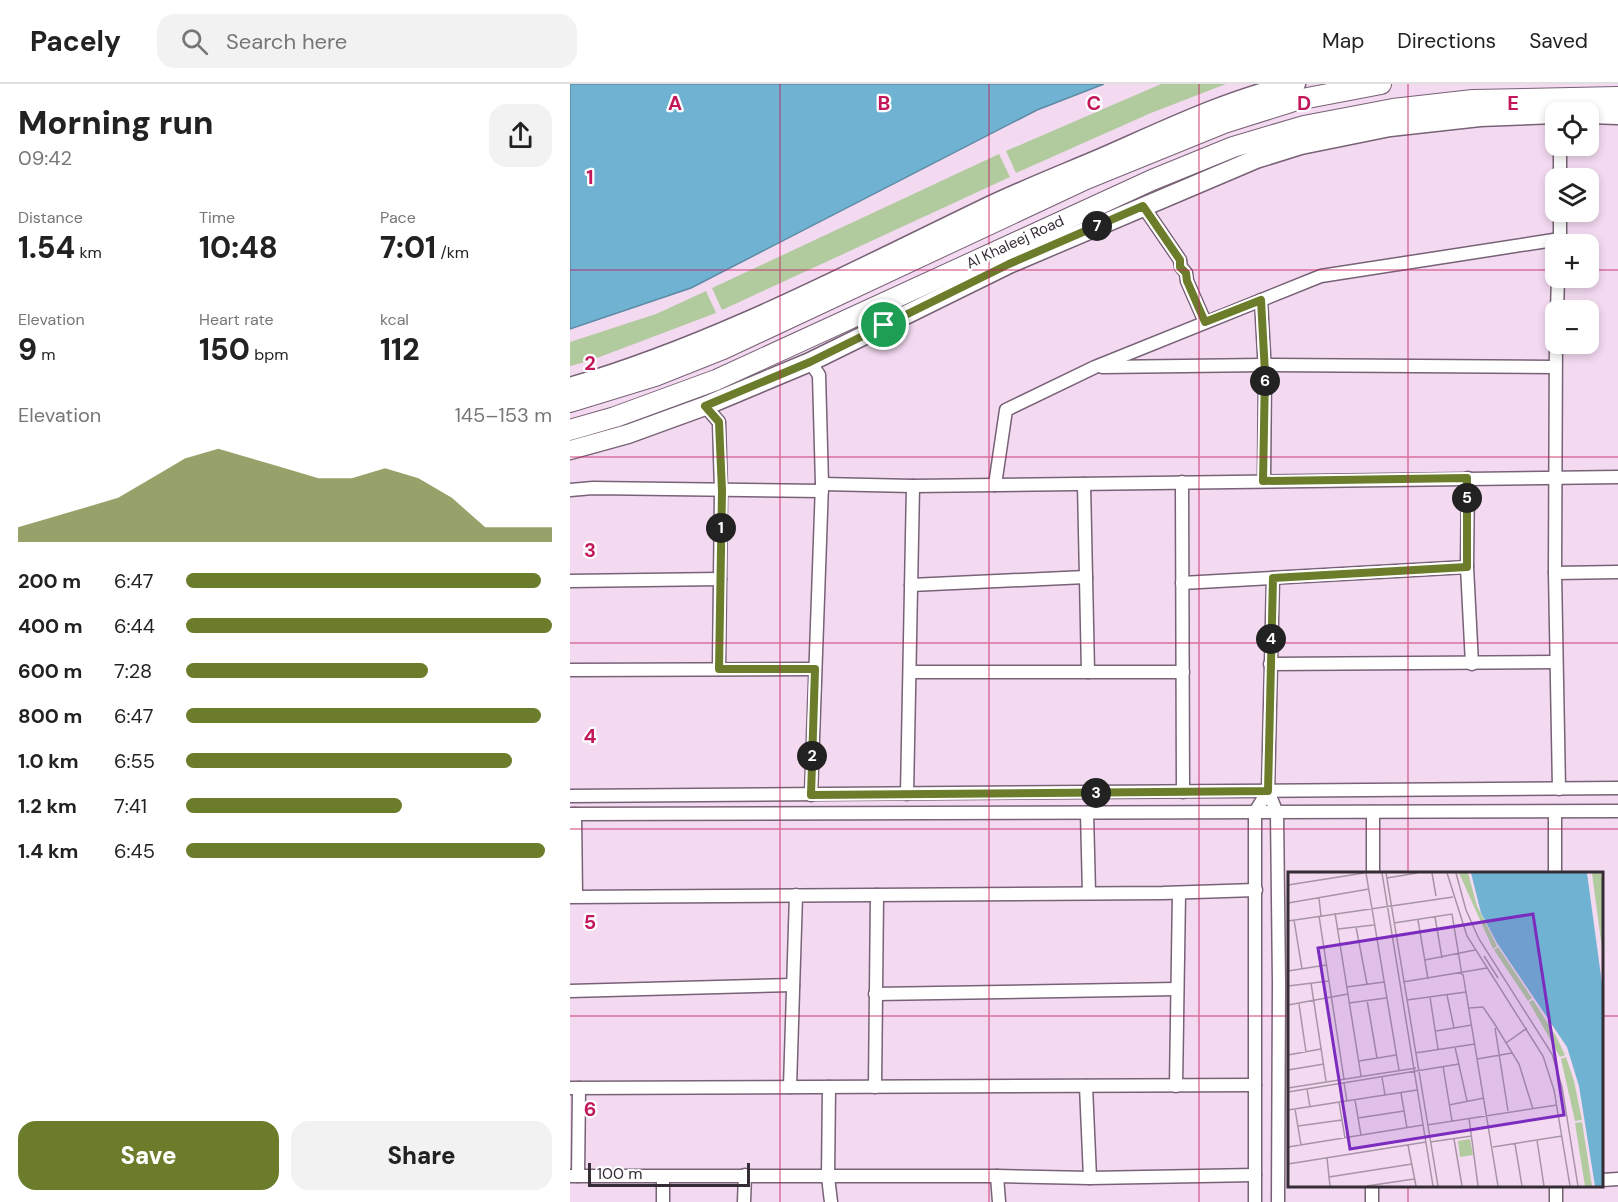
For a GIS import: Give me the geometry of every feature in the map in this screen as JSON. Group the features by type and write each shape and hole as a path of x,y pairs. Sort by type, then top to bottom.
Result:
{"main road":[{"path":"570,387 609,376 683,349 785,306 984,209 1115,152 1235,102 1296,84"},
{"name":"Al Khaleej Road","path":"570,402 656,376 723,349 1086,178 1224,123 1298,100 1381,84"},
{"name":"Al Khaleej Road","path":"570,430 615,417 716,380 1152,180 1233,147 1304,126 1393,109 1473,100 1618,97"},
{"path":"570,450 628,434 705,406 810,362 1009,264 1256,159 1301,145 1390,127 1480,117 1545,114"},
{"path":"1599,114 1618,115"},
{"path":"884,325 922,285"}],"street":[{"path":"1143,206 1180,260 1180,267 1186,273 1187,281 1205,322"},
{"path":"994,485 1006,410 1095,367 1321,276 1545,244"},
{"path":"1261,300 1264,365 1263,481"},
{"path":"1555,354 1554,478 1559,789"},
{"path":"810,362 819,375 822,488 811,795"},
{"path":"1095,367 1264,365 1554,367"},
{"path":"705,406 719,422 722,491 719,669"},
{"path":"570,490 592,488 722,491 913,486 1618,477"},
{"path":"1467,478 1467,567 1472,664"},
{"path":"1182,482 1183,792"},
{"path":"1084,484 1088,672"},
{"path":"907,794 913,486"},
{"path":"1182,583 1467,567"},
{"path":"1555,573 1618,572"},
{"path":"911,585 1086,578"},
{"path":"1273,578 1268,791 1277,813 1284,983 1283,1177 1278,1202"},
{"path":"570,580 720,579"},
{"path":"1270,664 1556,662"},
{"path":"570,670 815,669"},
{"path":"910,672 1183,672"},
{"path":"570,796 1618,788"},
{"path":"1255,1202 1255,812 1268,791"},
{"path":"1373,812 1373,872"},
{"path":"1555,812 1555,872"},
{"path":"1256,890 1089,894 573,897 573,814 1618,812"},
{"path":"1087,813 1089,894"},
{"path":"1176,1086 1179,892"},
{"path":"790,1087 796,895"},
{"path":"875,1087 877,895"},
{"path":"570,992 793,985"},
{"path":"875,994 1177,989"},
{"path":"1255,1085 574,1088 574,1176 1090,1178 1255,1175"},
{"path":"1086,1086 1090,1178"},
{"path":"829,1087 828,1177 831,1202"},
{"path":"744,1175 744,1202"},
{"path":"997,1176 999,1202"},
{"path":"663,1177 663,1202"},
{"path":"1603,1180 1618,1179"}],"green space":[{"path":"1161,84 1226,84 1151,113 1016,173 1006,151"},
{"path":"999,154 1010,177 722,310 712,288"},
{"path":"706,291 716,313 570,366 570,342 656,314"}],"water":[{"path":"570,84 1104,84 1037,110 691,288 570,329"}],"route":[{"path":"1143,206 1180,260 1180,267 1186,273 1187,281 1205,322 1261,300 1265,373 1263,481 1467,478 1467,567 1273,578 1268,791 811,795 815,669 719,669 722,491 719,422 705,406 810,362 884,325 1009,264 1143,206"}]}
